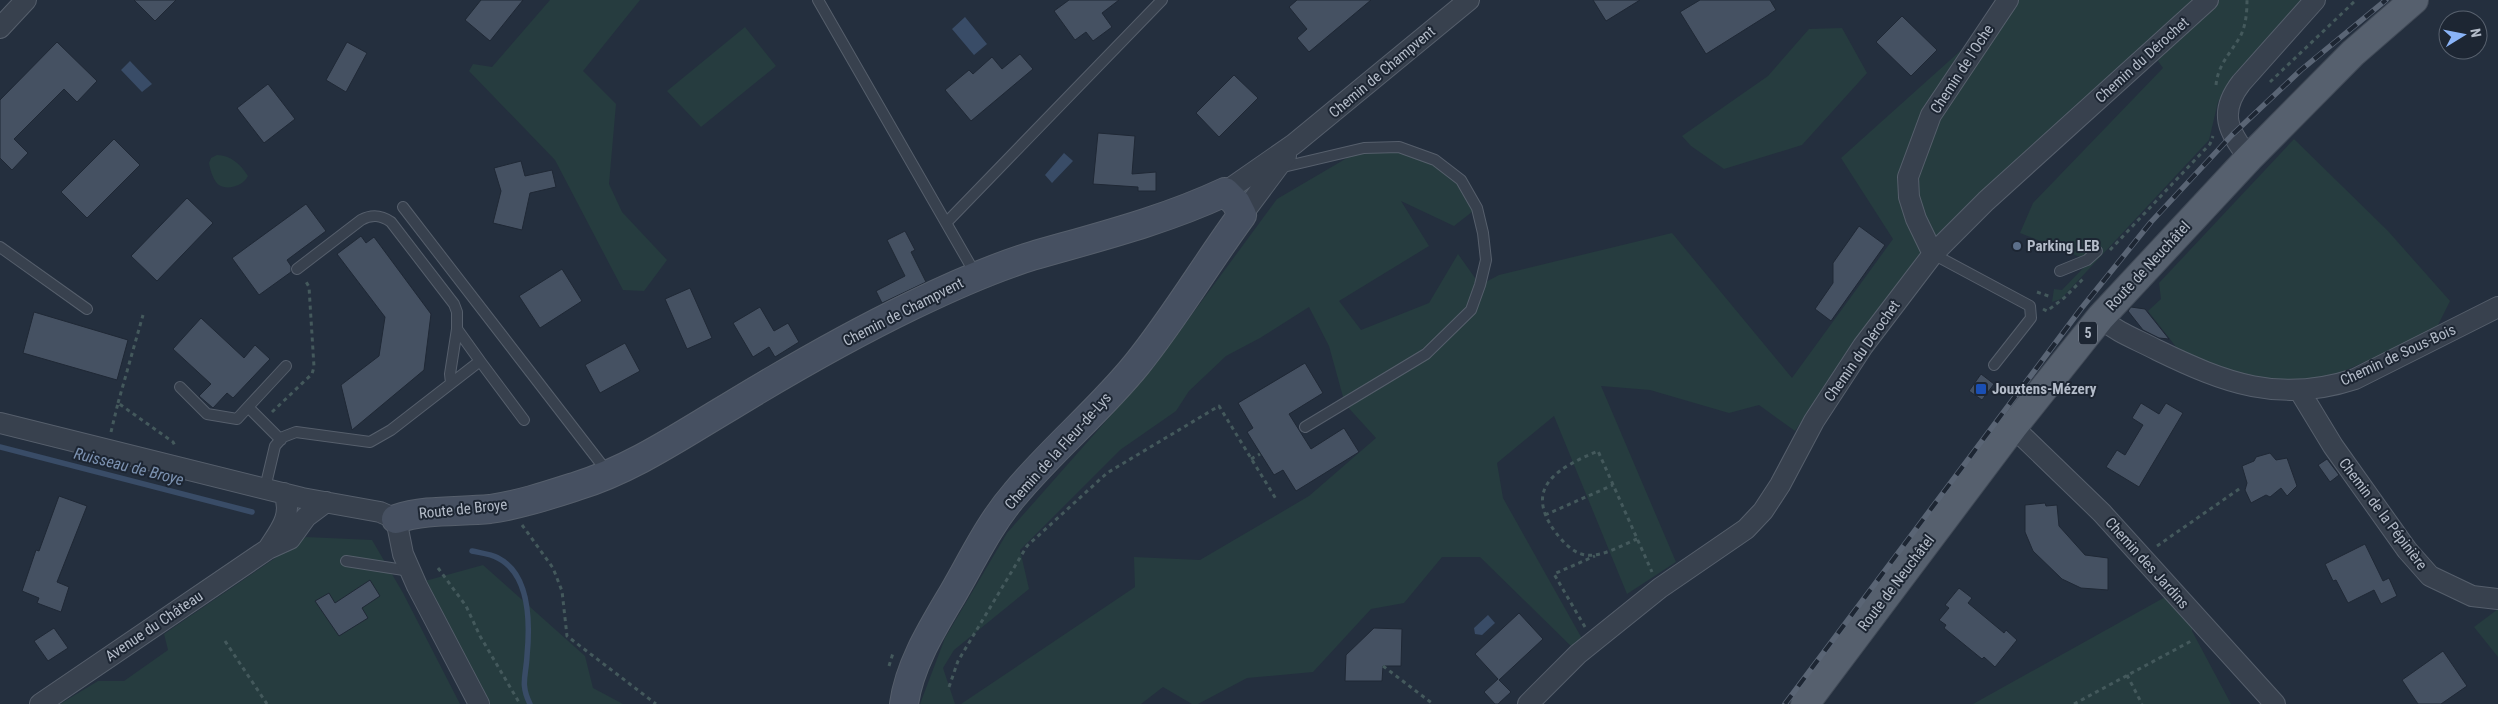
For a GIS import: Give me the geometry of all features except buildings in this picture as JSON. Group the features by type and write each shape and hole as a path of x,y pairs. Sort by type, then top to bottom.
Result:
{"main road":[{"name":"Route de Neuchâtel","path":"1805,704 2013,427 2100,318 2249,158 2353,53 2414,0"}],"street":[{"path":"0,28 26,0"},
{"name":"Chemin de Champvent","path":"605,476 684,434 909,306 976,276 1031,257 1160,219 1197,206 1225,192 1294,144 1469,0"},
{"name":"Chemin de l'Oche","path":"1933,254 1916,220 1909,197 1908,177 1930,115 2008,0"},
{"name":"Chemin du Dérochet","path":"1528,704 1578,654 1660,588 1746,529 1763,512 1780,486 1814,421 1862,346 1933,254 1993,195 2208,0"},
{"path":"2249,158 2232,135 2219,130 2229,106 2236,90 2315,0"},
{"name":"Chemin de Champvent","path":"1242,215 1294,144"},
{"path":"1225,192 1236,203 1242,215"},
{"name":"Chemin de la Fleur-de-Lys","path":"904,704 906,692 918,658 934,625 1009,502 1136,366 1174,316 1242,215"},
{"name":"Chemin de Sous-Bois","path":"2100,318 2121,334 2191,367 2241,385 2270,390 2299,390 2339,384 2355,379 2498,307"},
{"name":"Chemin de la Pépinière","path":"2299,390 2333,446 2407,550 2430,576 2472,596 2498,599"},
{"path":"0,423 274,491 380,512 396,519 403,554 410,571 478,704"},
{"name":"Chemin des Jardins","path":"2013,427 2102,513 2276,704"},
{"name":"Route de Broye","path":"396,519 416,512 458,512 510,505 605,476"},
{"name":"Avenue du Château","path":"268,549 286,520 288,503 274,491"},
{"name":"Avenue du Château","path":"40,704 268,549 290,539 306,517 326,502"}],"lane":[{"path":"818,0 976,276"},
{"path":"946,223 1162,0"},
{"path":"1278,168 1364,148 1399,147 1435,160 1461,180 1477,208 1483,233 1486,260 1471,310 1426,354 1305,426"},
{"path":"403,207 605,476"},
{"path":"297,269 367,216 384,217 391,222 454,304 457,312 451,383"},
{"path":"0,246 87,309"},
{"path":"2060,271 2088,260 2097,251"},
{"path":"1933,254 2030,306 2031,318 1994,365"},
{"path":"457,329 524,420"},
{"path":"274,491 275,446 281,440 296,432 370,442 387,433 480,361"},
{"path":"180,388 207,414 237,419 286,366"},
{"path":"248,407 281,440"},
{"path":"346,561 410,571"}],"path":[{"path":"2216,94 2217,78 2223,59 2241,35 2247,18 2248,0"},
{"path":"2265,86 2356,0"},
{"path":"2109,251 2210,144 2219,130"},
{"path":"264,421 308,379 314,367 309,287 297,269"},
{"path":"2030,306 2047,311 2064,298 2090,271"},
{"path":"112,427 143,315"},
{"path":"118,403 173,442 175,448"},
{"path":"949,687 958,662 1027,546 1107,473 1219,406 1276,499"},
{"path":"1598,554 1585,555 1572,549 1561,539 1545,515 1541,503 1544,488 1553,475 1570,463 1598,452 1660,588"},
{"path":"1251,459 1260,454"},
{"path":"1545,515 1613,485"},
{"path":"2142,556 2242,488"},
{"path":"510,505 553,568 562,590 567,636 656,704"},
{"path":"1594,642 1554,574 1637,539"},
{"path":"438,568 466,606 480,636 520,704"},
{"path":"2074,704 2209,631"},
{"path":"225,641 267,704"},
{"path":"1383,666 1433,704"},
{"path":"2127,675 2142,704"}],"green space":[{"path":"550,0 640,0 583,71 616,104 609,184 622,212 667,260 644,291 623,290 555,160 469,71 473,64 492,67"},
{"path":"2017,0 2193,0 1922,251 1795,431 1759,405 1729,413 1650,390 1601,386 1676,562 1627,594 1554,416 1497,463 1503,498 1585,644 1576,651 1480,557 1442,557 1404,603 1371,609 1313,672 1247,678 1198,704 1192,704 1163,687 1141,704 961,704 1135,587 1134,557 1200,560 1309,496 1376,438 1345,404 1329,346 1309,307 1260,338 1226,356 1189,391 1176,411 1120,450 1020,550 1029,589 954,650 943,668 955,704 920,704 945,638 1007,533 1151,370 1277,199 1364,148 1399,147 1435,160 1461,180 1477,208 1454,226 1401,201 1429,246 1339,301 1361,330 1429,303 1458,254 1480,285 1499,275 1672,233 1792,378 1893,239 1841,158"},
{"path":"2219,0 2310,0 2236,73 2218,102 2209,140 2061,299 2052,302 2054,289 2062,290 2090,261 2020,233 2033,203 2163,68 2158,61 2163,48"},
{"path":"745,27 776,66 701,127 667,91"},
{"path":"1842,28 1867,73 1802,145 1724,169 1691,146 1682,136 1768,76 1809,29"},
{"path":"2294,139 2388,231 2450,301 2435,331 2319,382 2258,381 2180,352 2148,311 2161,299 2159,283"},
{"path":"222,155 235,161 248,176 246,179 231,187 219,185 212,176 209,163 211,158"},
{"path":"306,537 372,540 403,593 460,704 60,704 98,681 124,681 168,650 164,634"},
{"path":"483,565 585,656 593,688 623,704 490,704 425,581"},
{"path":"2167,596 2194,623 2192,631 2231,704 1973,704"},
{"path":"2498,609 2498,657 2474,627"}],"water":[{"path":"965,17 987,44 974,55 952,29"},
{"path":"130,61 152,84 142,92 121,70"},
{"path":"1064,153 1073,161 1052,183 1045,175"},
{"path":"1488,615 1495,623 1482,635 1475,634 1474,628"}],"waterway":[{"name":"Ruisseau de Broye","path":"0,447 252,512"},
{"name":"Ruisseau de Broye","path":"472,551 498,558 509,566 517,576 522,588 528,616 528,644 524,685 530,704"}],"railway":[{"path":"1785,704 2080,310 2151,222 2232,135 2301,70 2386,0"}],"place":[{"name":"Parking LEB","path":"2017,246"},
{"name":"Jouxtens-Mézery","path":"1981,389"}]}
